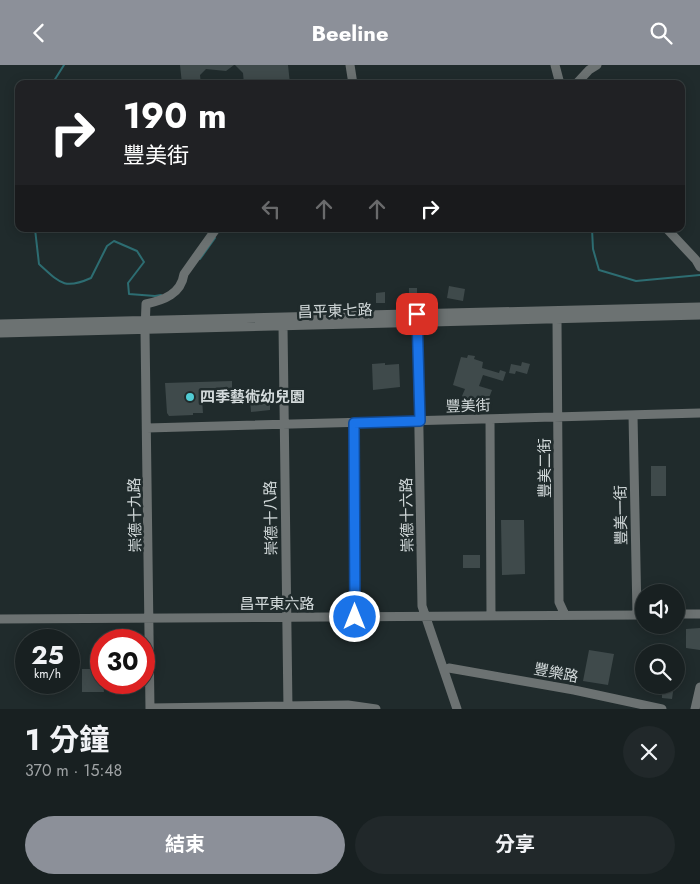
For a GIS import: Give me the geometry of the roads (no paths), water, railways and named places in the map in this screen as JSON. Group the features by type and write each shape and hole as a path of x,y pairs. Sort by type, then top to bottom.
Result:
{"street":[{"path":"350,65 352,80"},
{"path":"555,65 559,80"},
{"path":"580,80 596,65"},
{"path":"146,325 146,304 162,301 182,283 184,275 214,232"},
{"path":"670,232 696,260 700,267"},
{"name":"昌平東七路","path":"0,333 146,325 417,318 700,307"},
{"name":"昌平東七路","path":"0,324 283,326 417,318 557,319 700,315"},
{"name":"崇德十六路","path":"417,318 422,606 457,709"},
{"name":"豐美二街","path":"557,319 559,602 565,615"},
{"name":"崇德十九路","path":"146,325 150,708"},
{"name":"崇德十八路","path":"283,326 288,708"},
{"name":"豐美街","path":"147,428 700,413"},
{"name":"豐美一街","path":"633,415 639,584"},
{"path":"490,419 491,616"},
{"path":"354,423 355,617"},
{"path":"685,615 700,614"},
{"name":"昌平東六路","path":"0,619 635,615"},
{"name":"豐樂路","path":"444,671 449,668 518,680 662,709"},
{"path":"695,709 700,687"},
{"path":"150,708 288,708 348,705 376,709"}],"waterway":[{"path":"55,80 64,65"},
{"path":"35,232 39,264 63,283 74,284 91,278 107,246 114,241 137,251 144,262 128,283 129,294 161,295"},
{"path":"592,232 593,249 599,270 636,281 700,275"},
{"path":"200,259 215,238"}],"place":[{"name":"四季藝術幼兒園","path":"190,397"}]}
